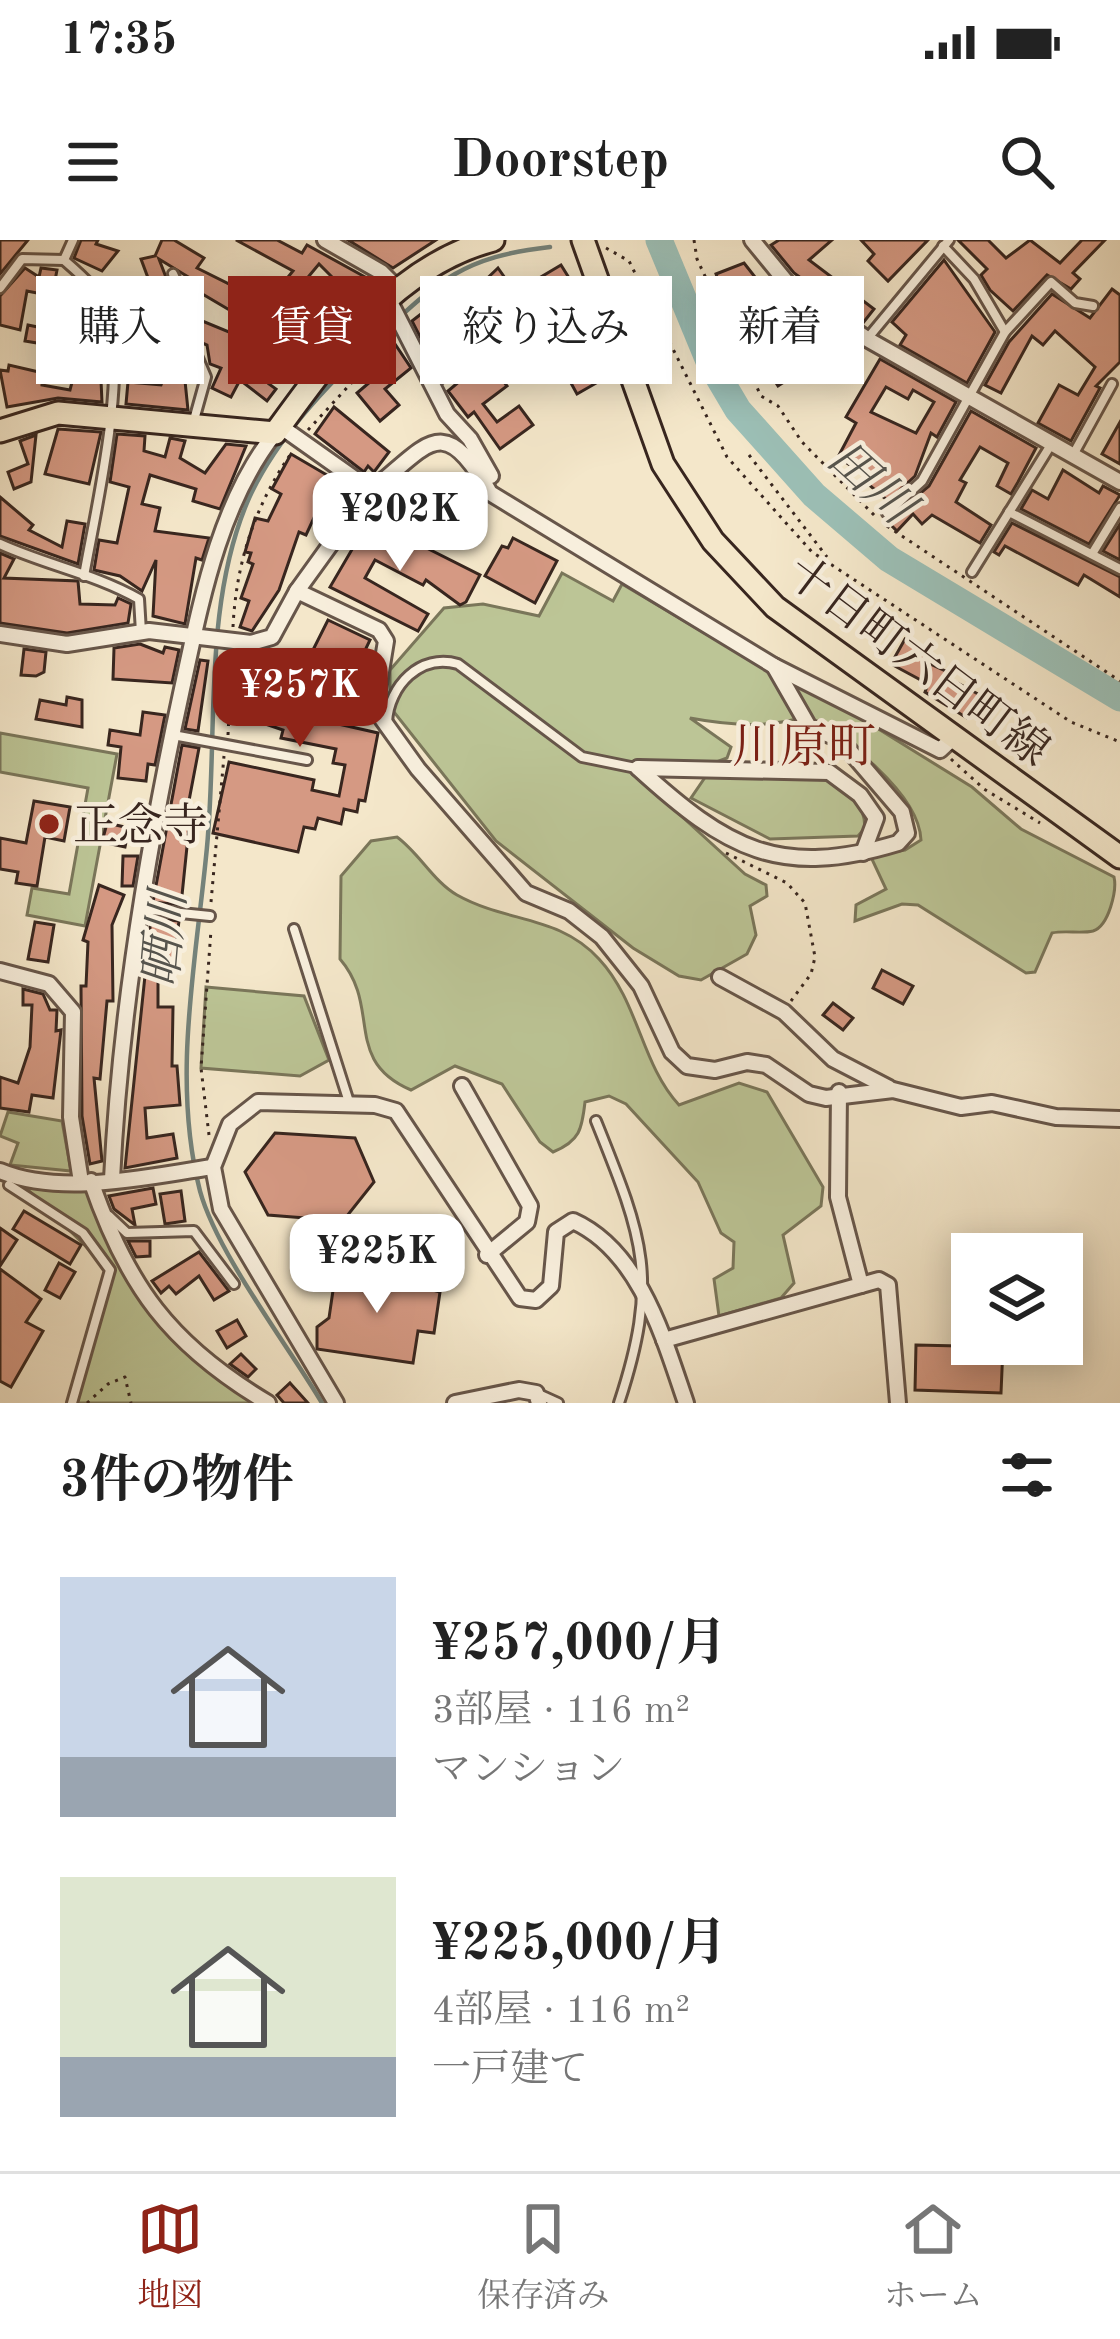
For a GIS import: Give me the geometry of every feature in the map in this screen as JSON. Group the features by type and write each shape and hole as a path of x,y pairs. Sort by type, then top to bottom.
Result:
{"main road":[{"path":"396,292 439,262 493,240"},
{"name":"十日町六日町線","path":"592,243 663,464 712,541 775,608 947,744 1120,857"},
{"path":"0,431 58,413 277,429 310,384"}],"street":[{"path":"752,240 788,284 867,339 1120,482"},
{"path":"330,241 383,276"},
{"path":"396,304 403,329 432,385 502,496"},
{"path":"112,1179 118,1059 172,735 232,502 277,429 362,484 367,494"},
{"path":"0,634 67,644 141,632 251,643 272,637 297,591 367,494 441,440 466,452 490,493 502,496 774,666 947,744"},
{"path":"297,591 379,630 386,641 376,696 387,726 526,893 569,911 602,937 641,986 672,1052 686,1066 715,1070 748,1062 766,1065 808,1094 826,1097 839,1092 893,1090"},
{"path":"638,768 670,798 752,850 799,862 898,843 907,833 902,812 837,738 809,727 774,666"},
{"path":"638,768 829,772 860,795 876,818 863,853"},
{"path":"0,971 11,978 50,984 73,1012 70,1117 86,1181 138,1291 172,1329 268,1403"},
{"path":"720,976 784,1012 832,1059 893,1090 961,1107 992,1103 1056,1117 1120,1118"},
{"path":"462,1086 530,1206 527,1222 488,1255"},
{"path":"839,1092 838,1197 862,1286"},
{"path":"336,1403 221,1209 208,1167 230,1124 258,1102 375,1105 406,1120 488,1255 520,1298 536,1300 550,1286 556,1232 573,1221 599,1233 642,1294 686,1403"},
{"path":"8,1178 86,1181 208,1167"},
{"path":"664,1340 879,1280 888,1285 898,1403"},
{"path":"455,1403 520,1390 538,1398"}],"lane":[{"path":"64,260 73,240"},
{"path":"867,339 946,243 1005,332"},
{"path":"0,288 22,259 64,260 98,294 109,314 111,416 84,576"},
{"path":"173,274 189,309 192,344 206,377 193,422"},
{"path":"887,513 922,482 1005,332 1051,282 1075,303 1093,306"},
{"path":"1073,455 1112,384"},
{"path":"972,572 1052,443"},
{"path":"1092,554 1120,508"},
{"path":"1009,511 1120,569"},
{"path":"0,544 53,569 84,576 139,599 141,632"},
{"path":"387,726 387,704 406,674 443,660 458,664 582,757 638,768"},
{"path":"172,735 228,741 307,760"},
{"path":"142,908 210,916"},
{"path":"294,929 349,1103"},
{"path":"596,1121 645,1260 638,1343 619,1403"},
{"path":"0,1196 8,1178 83,1233 110,1270 72,1403"},
{"path":"98,1201 122,1232 194,1231 234,1285"},
{"path":"538,1398 558,1403"}],"path":[{"path":"694,240 697,259 761,396 778,406 802,442 860,502 958,578 1120,681"},
{"path":"592,243 629,261 727,457 812,552 1071,722 1120,742"},
{"path":"208,1167 201,1067 228,741 235,588 262,496 300,440 362,367 403,329"},
{"path":"749,454 828,559"},
{"path":"947,744 984,789 1055,832"},
{"path":"727,854 787,883 805,903 815,957 811,974 784,1012"},
{"path":"87,1403 108,1384 125,1377 131,1403"}],"green space":[{"path":"562,573 613,601 622,584 706,634 772,663 972,787 1021,829 1114,877 1113,898 1103,922 1093,931 1052,933 1035,972 1026,973 918,905 902,904 855,921 856,905 886,889 870,855 905,850 921,840 908,804 894,786 859,752 806,716 748,724 690,718 731,747 727,758 687,773 662,769 644,782 745,874 766,885 767,896 750,906 756,935 747,954 701,980 679,976 633,948 496,841 390,707 390,670 444,608 483,604 539,616"},
{"path":"0,733 117,754 85,926 27,915 32,888 69,894 88,788 0,772"},
{"path":"777,774 827,780 860,805 865,828 858,836 770,839 691,798 706,776"},
{"path":"397,837 457,895 567,934 599,959 623,994 656,1071 679,1105 739,1083 767,1092 823,1187 821,1206 783,1235 794,1283 781,1298 719,1316 714,1279 733,1268 734,1242 721,1233 698,1182 626,1104 609,1096 585,1102 578,1133 553,1152 540,1142 502,1084 455,1066 411,1090 377,1064 369,1048 359,996 340,959 341,876 371,841"},
{"path":"206,987 304,996 329,1060 300,1076 201,1068"},
{"path":"8,1112 62,1121 71,1171 10,1165 18,1143 0,1136"},
{"path":"16,1178 81,1182 172,1329 268,1403 73,1403 110,1270"}],"building":[{"path":"0,240 28,240 0,274"},
{"path":"81,240 98,240 96,244 118,251 102,271 74,258"},
{"path":"162,240 174,240 204,258 197,268 228,284 228,309 204,295 204,276 187,276 159,259 166,276 147,276 141,259 155,256"},
{"path":"236,240 277,240 302,253 307,245 363,276 331,276 319,264 309,276 289,276 293,271"},
{"path":"348,240 436,240 393,268"},
{"path":"779,240 832,240 809,260 830,276 798,276 771,245"},
{"path":"861,240 928,240 888,281 868,261 874,254"},
{"path":"958,240 988,240 1006,258 1030,240 1060,263 1082,240 1105,240 1073,273 1080,279 1071,289 1047,275 1013,311 990,290 981,275 987,269"},
{"path":"944,260 995,332 967,383 900,345 906,335 892,322"},
{"path":"744,263 754,276 717,276"},
{"path":"561,265 568,276 543,276"},
{"path":"25,268 37,276 36,293 27,291 20,330 0,325 0,296"},
{"path":"41,268 57,270 56,276 39,276"},
{"path":"1112,289 1120,295 1120,362 1096,386 1100,388 1071,441 1038,423 1059,385 1078,395 1095,367 1055,331 1043,345 1032,336 1001,393 985,385 1009,342 1052,294 1090,318"},
{"path":"864,301 874,309 864,322"},
{"path":"204,322 228,332 228,384 238,384 231,397 212,388 221,368 210,364"},
{"path":"28,325 36,327 36,343 25,341"},
{"path":"396,346 411,368 396,380"},
{"path":"880,359 956,402 937,437 931,433 915,476 888,501 868,484 872,480 838,457 856,423 846,417","holes":["886,387 908,399 913,390 934,402 916,433 871,412"]},
{"path":"9,365 36,371 36,384 70,390 72,384 101,384 102,402 58,398 7,407 0,370 8,371"},
{"path":"128,384 185,384 188,410 126,404"},
{"path":"245,384 269,384 276,389 267,401"},
{"path":"368,384 391,384 385,389 399,405 380,421 357,393"},
{"path":"456,384 506,384 483,404 497,422 519,406 533,425 500,449 474,412 468,417 448,391"},
{"path":"572,384 594,384 577,394"},
{"path":"334,407 389,452 374,472 368,466 364,472 315,434"},
{"path":"971,411 1036,448 1011,494 997,486 1008,463 980,447 960,480 966,483 956,502 991,525 980,543 932,515 922,524 913,514 897,531 887,521 929,486"},
{"path":"1120,422 1120,464 1102,454"},
{"path":"58,429 101,432 89,484 45,474"},
{"path":"117,434 145,436 144,451 165,457 170,438 185,441 180,458 205,473 226,444 246,446 220,509 193,501 196,489 150,475 142,504 160,508 155,531 209,538 202,560 196,558 185,624 153,616 156,560 142,591 120,576 94,570 99,540 117,543 129,487 110,482"},
{"path":"36,435 31,482 14,489 8,472 28,464 20,441"},
{"path":"291,454 344,485 337,500 329,496 318,509 306,535 299,532 279,590 252,631 240,627 249,601 241,598 253,564 248,562 251,553 245,552 255,518 268,521 281,494 272,489"},
{"path":"1063,470 1099,493 1103,486 1120,495 1089,544 1021,509 1032,490 1048,499"},
{"path":"431,477 453,488 446,502 424,491"},
{"path":"0,497 33,525 29,530 62,547 67,521 85,524 78,564 0,536"},
{"path":"375,522 480,575 466,602 460,605 426,580 423,585 375,560 365,578 428,614 418,631 330,587 361,534 366,537"},
{"path":"1012,523 1120,577 1120,597 1084,575 1078,585 1005,546 999,555 994,552"},
{"path":"1120,524 1120,560 1103,551"},
{"path":"513,538 557,561 535,603 485,576 502,546 508,548"},
{"path":"0,553 14,559 4,578 78,581 80,604 115,605 118,598 131,604 128,623 67,633 0,623"},
{"path":"328,620 370,640 338,707 285,682 276,710 378,733 365,801 359,800 357,812 344,809 341,824 318,818 315,829 304,827 298,852 213,833 229,762 314,780 312,790 339,796 345,765 333,763 336,749 281,738 283,730 245,717 266,655 304,668"},
{"path":"905,639 931,653 926,662 980,695 967,718 925,692 928,684 891,664"},
{"path":"140,644 163,653 165,647 179,650 172,683 113,679 114,648"},
{"path":"24,649 46,652 44,672 21,675"},
{"path":"200,660 208,661 198,731 185,729"},
{"path":"67,697 82,700 82,727 36,719 40,700 66,705"},
{"path":"143,712 165,715 155,765 148,764 146,781 118,778 121,747 108,745 110,730 140,735"},
{"path":"182,745 199,748 184,827 189,827 181,905 153,902"},
{"path":"34,801 70,807 64,841 45,837 37,886 16,883 18,872 0,869 0,838 26,843"},
{"path":"107,823 129,828 125,847 102,842"},
{"path":"123,856 138,856 133,886 122,886"},
{"path":"99,885 124,895 112,925 113,1001 107,1001 100,1079 94,1078 102,1161 90,1164 82,1116 81,986 86,986 88,942 83,940"},
{"path":"151,918 179,921 171,982 158,980 158,1007 173,1007 172,1066 177,1066 180,1105 145,1108 147,1138 173,1134 177,1158 125,1168"},
{"path":"35,922 54,925 48,962 28,959"},
{"path":"882,970 913,986 903,1004 873,988"},
{"path":"23,989 43,994 50,1010 57,1010 56,1031 61,1030 53,1098 32,1095 29,1112 0,1108 0,1077 18,1083 30,1047 32,1005 23,1005"},
{"path":"833,1003 853,1018 843,1030 823,1015"},
{"path":"275,1133 355,1138 374,1182 343,1221 268,1215 245,1172"},
{"path":"153,1188 156,1204 132,1209 135,1225 114,1209 109,1196"},
{"path":"181,1191 185,1221 165,1224 160,1194"},
{"path":"24,1211 81,1245 70,1264 13,1229"},
{"path":"0,1228 17,1240 0,1266"},
{"path":"128,1241 150,1241 150,1256 136,1257"},
{"path":"199,1252 229,1291 214,1300 199,1276 176,1294 169,1286 161,1293 152,1281"},
{"path":"59,1263 75,1272 60,1298 45,1290"},
{"path":"352,1265 385,1270 384,1277 440,1292 434,1333 418,1331 413,1363 317,1349 317,1327 329,1318 336,1270 351,1272"},
{"path":"0,1269 41,1299 26,1322 43,1331 11,1387 0,1381"},
{"path":"237,1320 246,1336 227,1348 217,1331"},
{"path":"916,1345 951,1346 951,1365 1002,1365 1001,1393 915,1390"},
{"path":"241,1354 256,1369 248,1377 230,1364"},
{"path":"290,1383 308,1403 284,1403 277,1395"}],"waterway":[{"name":"田川","path":"659,240 709,361 738,410 814,495 889,559 1120,698"},
{"name":"晒川","path":"322,1403 221,1242 200,1191 192,1150 188,1025 210,813 214,675 224,584 234,540 260,476 303,414 337,377 451,276 493,258 550,247"}],"place":[{"name":"正念寺","path":"49,824"}],"district":[{"name":"川原町","path":"804,745"}]}
